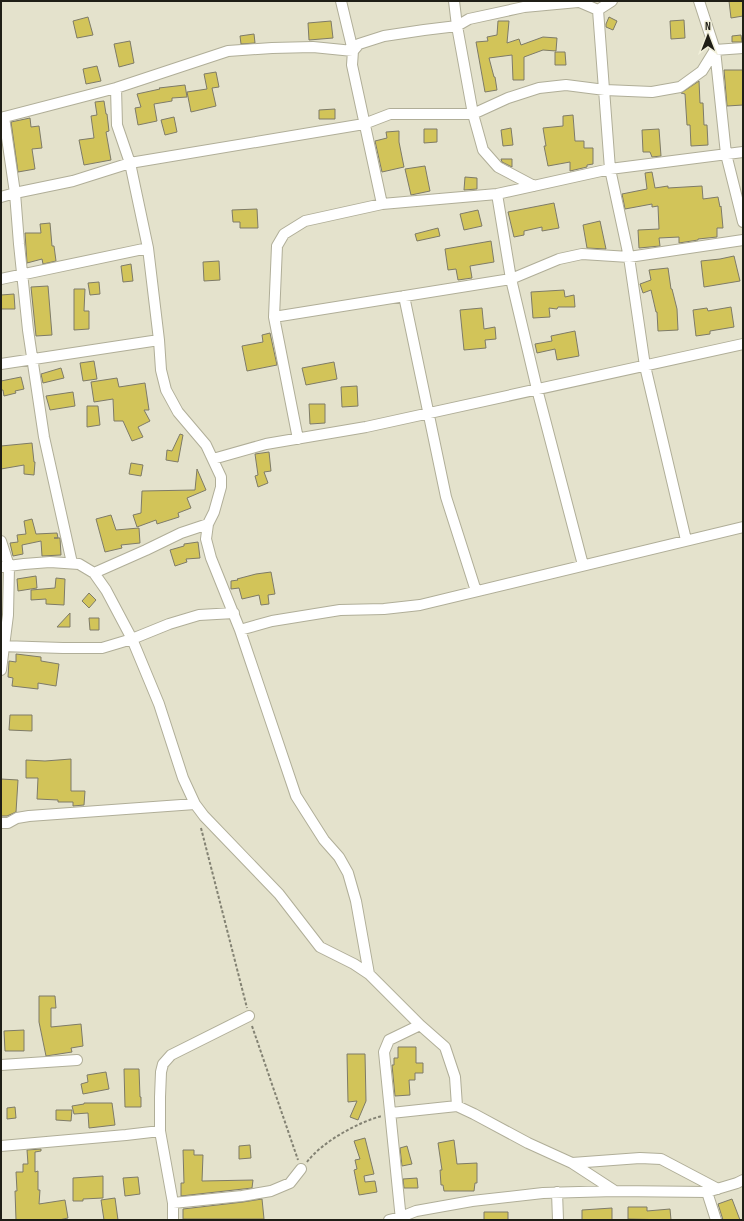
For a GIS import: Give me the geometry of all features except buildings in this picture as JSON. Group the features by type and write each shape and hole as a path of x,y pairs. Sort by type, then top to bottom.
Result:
{"street":[{"path":"341,1 353,51 352,65 382,204"},
{"path":"454,1 473,114 483,150 498,167 534,186"},
{"path":"353,51 359,44 384,36 457,26 470,19 524,7 577,1 598,10"},
{"path":"598,10 612,1"},
{"path":"699,1 715,50 726,154 743,222"},
{"path":"598,10 610,169 630,257 645,366 686,540"},
{"path":"72,563 44,437 28,330 18,244 15,193 2,118 116,88 228,51 313,47 353,51"},
{"path":"715,50 743,48"},
{"path":"1,197 73,180 130,163 364,124 390,114 473,114 508,98 540,88 566,85 605,90 652,92 680,88 702,71 715,50"},
{"path":"116,88 117,124 130,163 148,248 161,370 166,390 178,412 206,445 221,477 221,487 214,512 208,524 206,539 211,558 234,613 296,796 324,840 339,857 348,873 356,901 369,974"},
{"path":"298,439 274,317 277,246 284,234 305,221 382,204 497,194 610,169 743,152"},
{"path":"497,194 511,279 583,565"},
{"path":"274,317 511,279 559,259 582,254 630,257 743,240"},
{"path":"1,279 148,248"},
{"path":"404,296 446,497 476,591"},
{"path":"1,364 159,340"},
{"path":"213,459 266,444 366,427 743,344"},
{"path":"94,573 181,533 208,524"},
{"path":"240,630 272,621 340,610 384,609 420,604 743,527"},
{"path":"1,541 5,567 8,615 2,646 1,670"},
{"path":"5,567 50,562 72,563 79,564 94,573 106,590 132,639 158,704 183,778 195,804 204,816 279,894 320,947 354,964 369,974 420,1025 445,1047 455,1076 457,1106"},
{"path":"2,646 102,648 132,639 169,624 198,615 234,613"},
{"path":"1,823 8,823 17,818 29,816 195,804"},
{"path":"173,1220 173,1203 160,1131 161,1072 163,1064 171,1055 249,1016"},
{"path":"401,1219 384,1052 389,1040 420,1025"},
{"path":"1,1065 77,1060"},
{"path":"391,1113 457,1106 528,1143 572,1163 615,1191"},
{"path":"1,1146 160,1131"},
{"path":"572,1163 640,1158 661,1160 718,1189"},
{"path":"173,1203 242,1196 271,1191 290,1183 301,1169"},
{"path":"389,1220 401,1219 416,1211 472,1201 557,1192 707,1192 743,1180"},
{"path":"557,1192 558,1220"},
{"path":"707,1192 716,1220"}],"path":[{"path":"201,827 249,1016 301,1169"},
{"path":"301,1169 312,1154 334,1138 373,1118 391,1113"}]}
